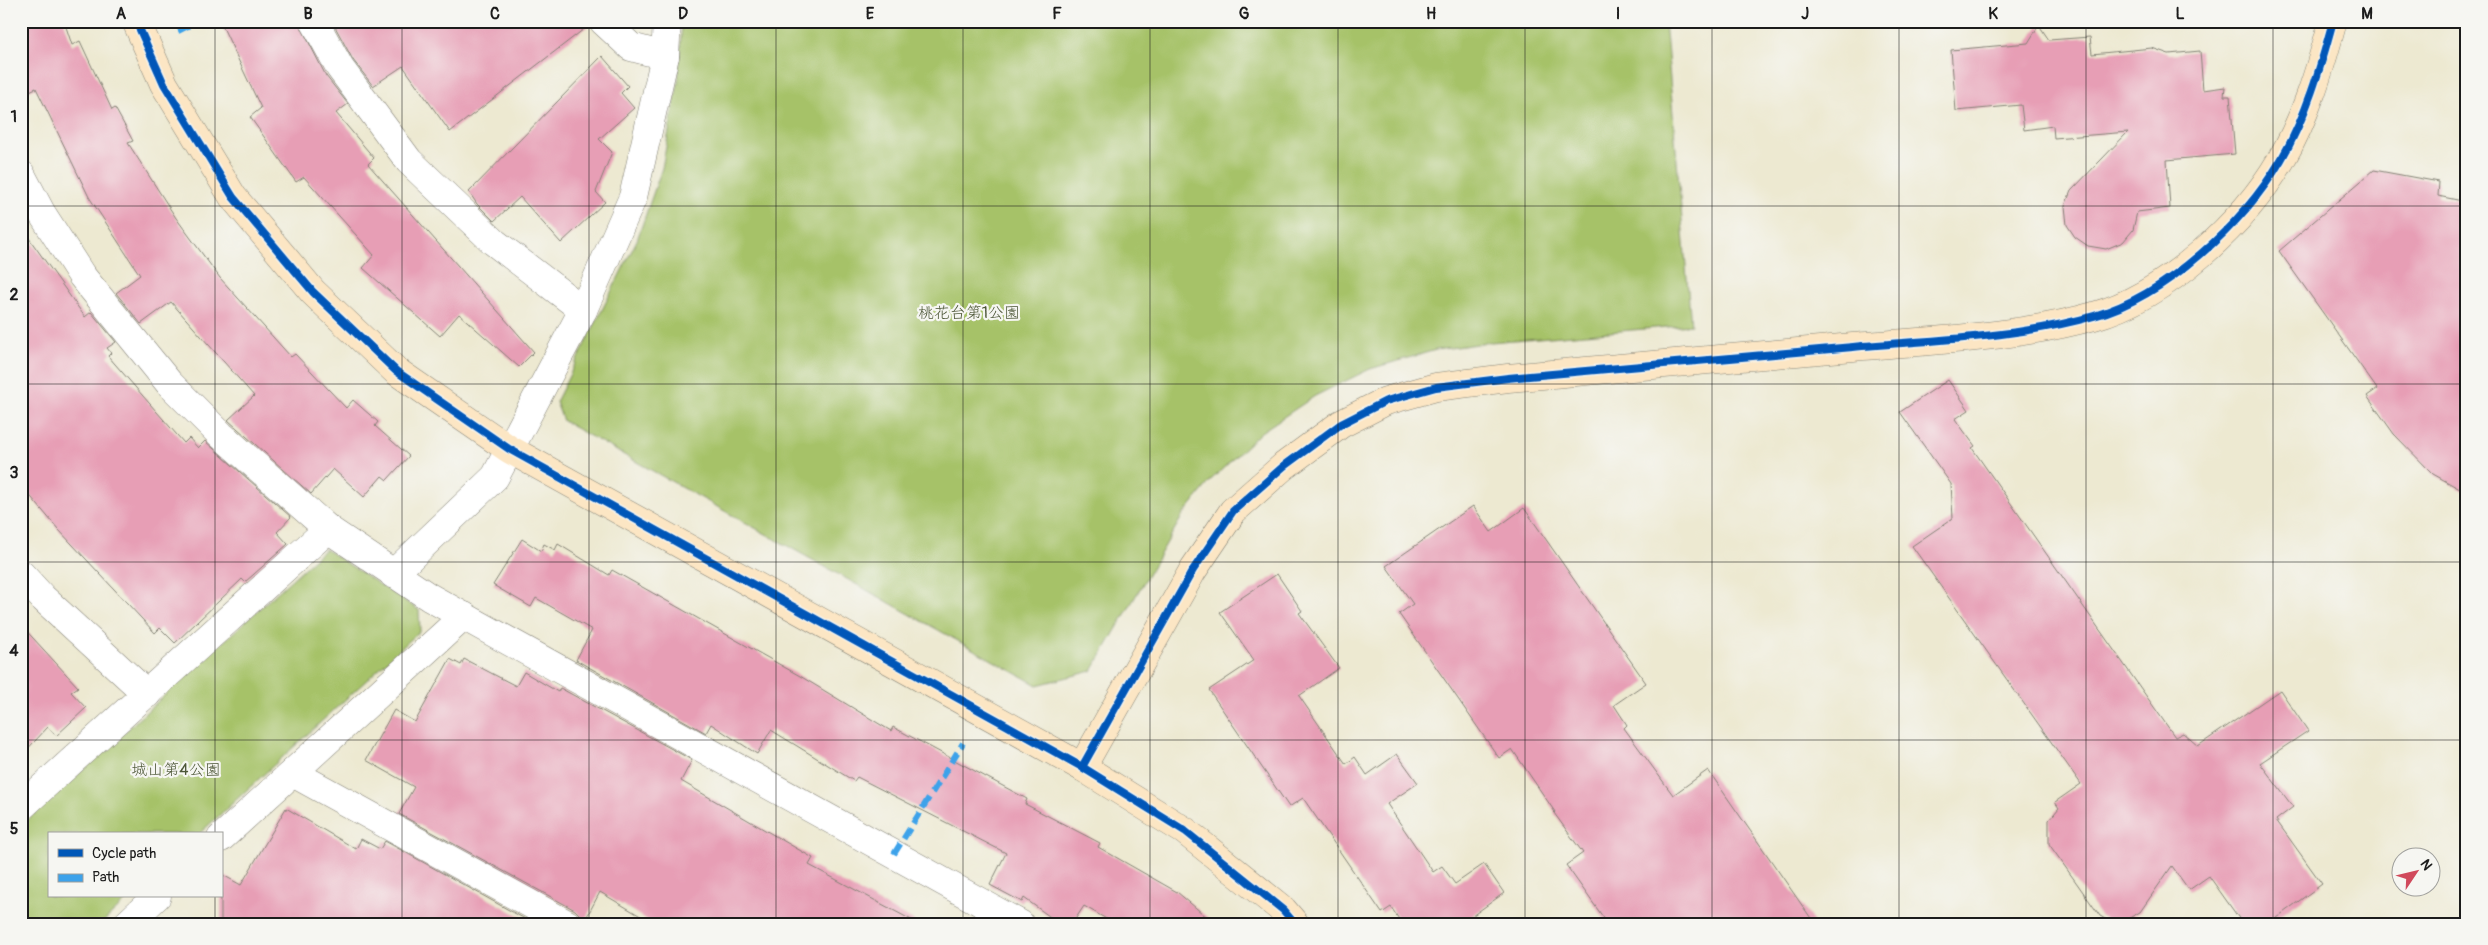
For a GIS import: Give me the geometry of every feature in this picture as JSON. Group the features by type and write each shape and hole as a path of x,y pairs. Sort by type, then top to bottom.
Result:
{"street":[{"path":"136,21 164,84 233,198 313,292 396,371 508,450 1082,767 1186,831 1283,910 1295,924"},
{"path":"314,21 340,68 409,161 494,242 582,310"},
{"path":"603,21 631,47 665,56"},
{"path":"393,574 495,477 582,310 633,197 665,56 667,21"},
{"path":"1082,767 1193,570 1233,511 1284,466 1341,424 1386,401 1436,387 1508,378 1989,335 2096,316 2138,297 2180,271 2218,237 2252,201 2281,160 2302,118 2318,76 2333,21"},
{"path":"21,174 41,212 82,276 169,384 221,435 328,529 393,574 464,616 1020,924"},
{"path":"21,807 328,529"},
{"path":"21,574 43,598 147,694"},
{"path":"222,837 464,616"},
{"path":"293,773 567,924"},
{"path":"127,924 155,898"}],"green space":[{"name":"桃花台第1公園","path":"682,21 1665,21 1691,325 1491,342 1436,350 1370,369 1315,396 1261,432 1212,479 1183,515 1092,671 1037,685 563,421 556,402 637,240 662,168 678,83"},
{"name":"城山第4公園","path":"325,549 419,610 420,631 201,832 48,832 48,898 129,898 101,924 21,924 21,826"}],"building":[{"path":"21,21 64,21 72,45 80,41 112,110 115,108 133,141 128,143 176,218 220,278 291,357 295,354 346,408 353,400 378,422 375,426 409,456 387,480 382,476 364,497 333,469 311,494 228,420 254,396 171,302 141,324 116,293 140,275 89,197 36,88 21,95"},
{"path":"220,21 298,21 326,76 348,104 336,113 374,158 368,164 534,352 519,367 459,314 440,336 363,268 374,255 304,177 296,182 250,117 261,108"},
{"path":"332,21 588,21 588,26 450,132 403,66 373,86 353,60"},
{"path":"2039,25 2049,40 2090,37 2092,54 2152,48 2169,54 2200,51 2203,90 2225,87 2224,96 2230,96 2235,154 2167,160 2170,208 2137,212 2133,230 2123,242 2106,249 2088,246 2075,237 2067,225 2065,206 2071,191 2128,132 2054,138 2053,126 2024,130 2021,105 1956,111 1951,50 2028,43"},
{"path":"602,56 628,86 621,93 634,108 599,139 612,152 596,192 605,202 561,243 520,197 494,221 477,204 469,192"},
{"path":"2374,170 2439,182 2438,196 2467,202 2467,493 2433,474 2394,434 2367,396 2377,389 2279,251"},
{"path":"21,227 85,317 91,312 116,342 107,348 111,353 108,356 184,443 189,438 198,448 205,441 291,517 277,532 288,544 245,582 242,579 175,643 160,628 155,633 58,529 21,485"},
{"path":"1948,380 1969,410 1955,419 1975,446 1972,448 2175,737 2183,733 2198,746 2280,690 2308,731 2260,763 2293,807 2276,820 2322,884 2268,924 2243,924 2209,876 2189,890 2172,866 2140,912 2124,921 2107,920 2100,916 2049,844 2049,820 2059,808 2055,802 2081,784 1912,546 1953,518 1951,484 1900,412"},
{"path":"1473,506 1491,532 1524,508 1646,683 1614,705 1627,725 1624,728 1673,795 1708,770 1815,924 1608,924 1566,865 1583,853 1512,749 1499,758 1399,614 1413,604 1386,566"},
{"path":"522,539 541,551 544,544 555,550 558,544 609,575 612,570 800,676 891,731 893,727 1027,799 1025,804 1100,843 1098,847 1177,892 1215,924 1115,924 1084,906 1072,924 1060,924 1024,898 1022,902 990,885 1006,853 857,777 854,781 771,730 757,754 711,724 706,733 576,660 592,630 536,598 531,607 493,585"},
{"path":"1277,574 1302,611 1299,613 1339,668 1299,696 1346,764 1355,757 1367,775 1397,754 1418,783 1387,804 1433,872 1442,866 1455,884 1484,864 1504,893 1461,924 1402,924 1391,907 1382,913 1303,798 1289,807 1209,690 1254,660 1220,612"},
{"path":"21,625 78,687 71,692 86,708 56,736 48,727 21,756"},
{"path":"450,659 461,665 464,659 516,686 524,672 558,692 560,688 692,760 681,781 813,858 809,865 919,924 654,924 600,892 583,924 581,916 575,910 399,814 414,787 366,760 394,710 415,722"},
{"path":"286,808 356,849 361,839 380,849 385,841 534,924 221,924 222,875 241,885"}],"marked path":[{"path":"178,31 198,21"},
{"path":"894,854 963,743"}],"cycle path":[{"path":"136,21 164,84 233,197 313,292 396,371 509,449 1082,767 1185,831 1283,910 1295,924"},
{"path":"1082,767 1193,570 1233,511 1284,466 1341,424 1386,401 1436,387 1508,378 2005,334 2065,323 2094,316 2121,306 2148,292 2201,254 2225,232 2265,184 2281,160 2298,127 2317,75 2333,21"}]}
